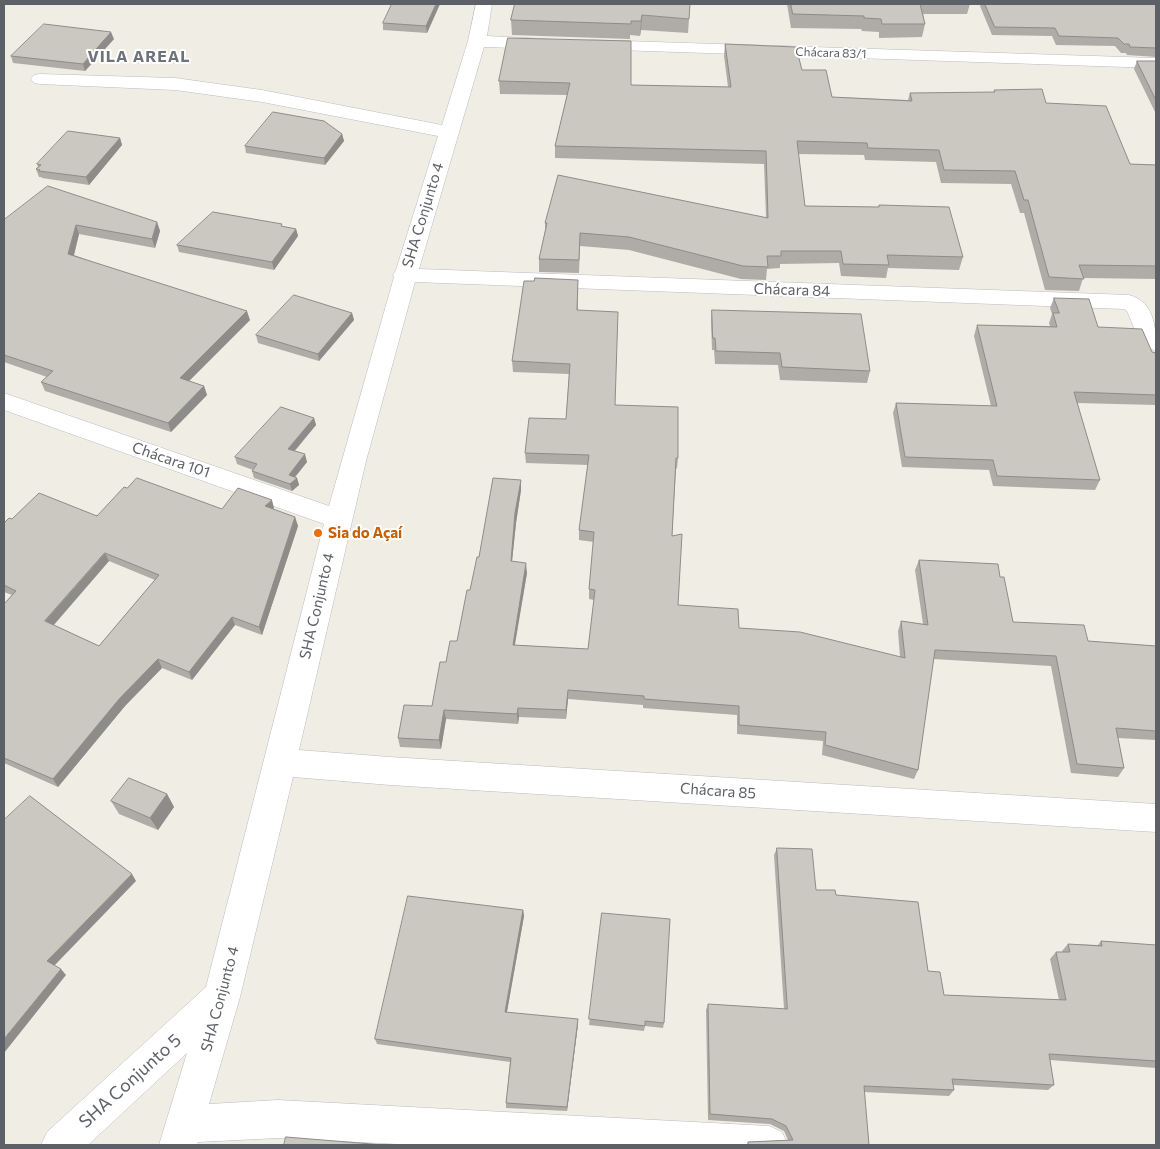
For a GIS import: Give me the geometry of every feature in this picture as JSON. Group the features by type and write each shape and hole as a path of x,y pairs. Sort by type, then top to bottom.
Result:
{"street":[{"name":"SHA Conjunto 4","path":"181,1135 222,997 338,519 404,275 477,41 484,4"},
{"name":"Chácara 83/1","path":"477,41 1156,64"},
{"path":"40,79 174,84 262,96 449,132"},
{"name":"Chácara 84","path":"404,275 1129,302 1137,307 1149,339 1156,343"},
{"name":"Chácara 101","path":"4,401 338,519"},
{"name":"Chácara 85","path":"280,762 390,771 1156,818"},
{"name":"SHA Conjunto 5","path":"60,1145 222,997"},
{"path":"181,1135 278,1119 769,1145"}],"building":[{"path":"392,4 436,4 426,26 383,23"},
{"path":"515,4 690,4 689,19 642,15 641,21 631,21 631,24 511,20"},
{"path":"791,4 920,4 925,24 882,24 881,19 864,18 864,16 793,14"},
{"path":"985,4 1156,4 1156,48 1130,47 1129,44 1124,44 1118,38 1059,36 1055,28 995,27"},
{"path":"44,24 111,32 83,64 11,56"},
{"path":"508,38 631,41 631,85 731,87 725,44 796,47 802,70 826,70 832,97 912,101 910,93 995,92 994,90 1042,89 1046,103 1106,106 1130,164 1156,165 1156,266 1079,265 1084,279 1049,277 1028,200 1024,200 1015,171 944,170 939,150 868,148 867,143 797,141 805,206 879,207 879,205 949,207 963,257 887,255 889,265 843,264 841,251 781,251 781,256 767,256 768,267 743,266 629,237 580,233 579,260 539,259 547,223 545,223 558,175 768,218 766,151 555,146 570,83 499,81"},
{"path":"1137,61 1156,61 1156,100"},
{"path":"273,112 324,121 342,134 324,158 245,146"},
{"path":"68,131 120,138 86,177 39,171 36,169 41,165 37,164"},
{"path":"48,186 157,222 152,239 76,225 68,254 247,311 180,378 204,386 168,423 41,382 53,371 4,355 4,220"},
{"path":"213,212 282,224 281,226 296,229 272,262 177,245"},
{"path":"535,278 578,280 577,310 618,312 615,405 678,407 678,458 676,458 672,536 682,534 678,605 738,609 739,628 800,632 905,658 901,621 928,625 919,560 998,564 1000,577 1004,577 1013,622 1084,625 1088,641 1156,646 1156,731 1116,728 1124,768 1077,764 1056,656 935,650 918,770 825,745 826,732 739,725 739,706 644,699 644,696 568,690 566,710 518,708 517,714 444,710 439,740 398,738 404,705 432,706 440,662 446,662 450,641 457,641 467,590 470,590 477,557 479,557 493,478 521,480 515,513 511,561 526,563 513,645 588,649 595,590 589,589 594,532 579,530 589,455 525,453 529,418 566,419 570,364 512,361 524,281 534,281"},
{"path":"294,295 352,313 318,354 256,335"},
{"path":"1054,298 1089,299 1098,327 1142,329 1152,352 1156,353 1156,395 1074,392 1100,480 997,476 993,460 905,457 896,403 997,406 977,325 1057,327 1053,313 1059,313"},
{"path":"712,310 861,314 870,371 782,367 780,353 716,351 715,338 713,338"},
{"path":"281,407 314,418 288,449 305,454 289,475 297,478 290,484 252,471 257,464 235,457"},
{"path":"137,478 222,509 238,488 272,500 265,506 295,517 259,627 232,617 189,672 158,659 120,698 53,779 4,758 4,604 16,591 4,585 4,523 9,518 12,519 39,493 97,516 124,487 127,488","holes":["105,553 159,575 99,646 45,621"]},
{"path":"129,778 167,794 150,818 111,801"},
{"path":"30,796 132,874 47,961 61,969 4,1039 4,820"},
{"path":"777,848 812,849 816,890 835,890 836,895 918,902 928,971 940,972 944,995 1066,1000 1056,952 1070,952 1068,944 1102,946 1101,941 1156,945 1156,1061 1049,1054 1054,1085 952,1079 954,1090 864,1086 869,1145 748,1145 748,1142 793,1140 786,1126 772,1119 710,1114 708,1004 787,1009"},
{"path":"408,896 523,910 505,1012 578,1019 567,1107 506,1103 511,1058 375,1039"},
{"path":"602,913 670,919 664,1023 645,1021 645,1026 589,1019"},
{"path":"286,1137 384,1145 284,1145"}],"place":[{"name":"Sia do Açaí","path":"318,533"}],"district":[{"name":"VILA AREAL","path":"139,57"}]}
